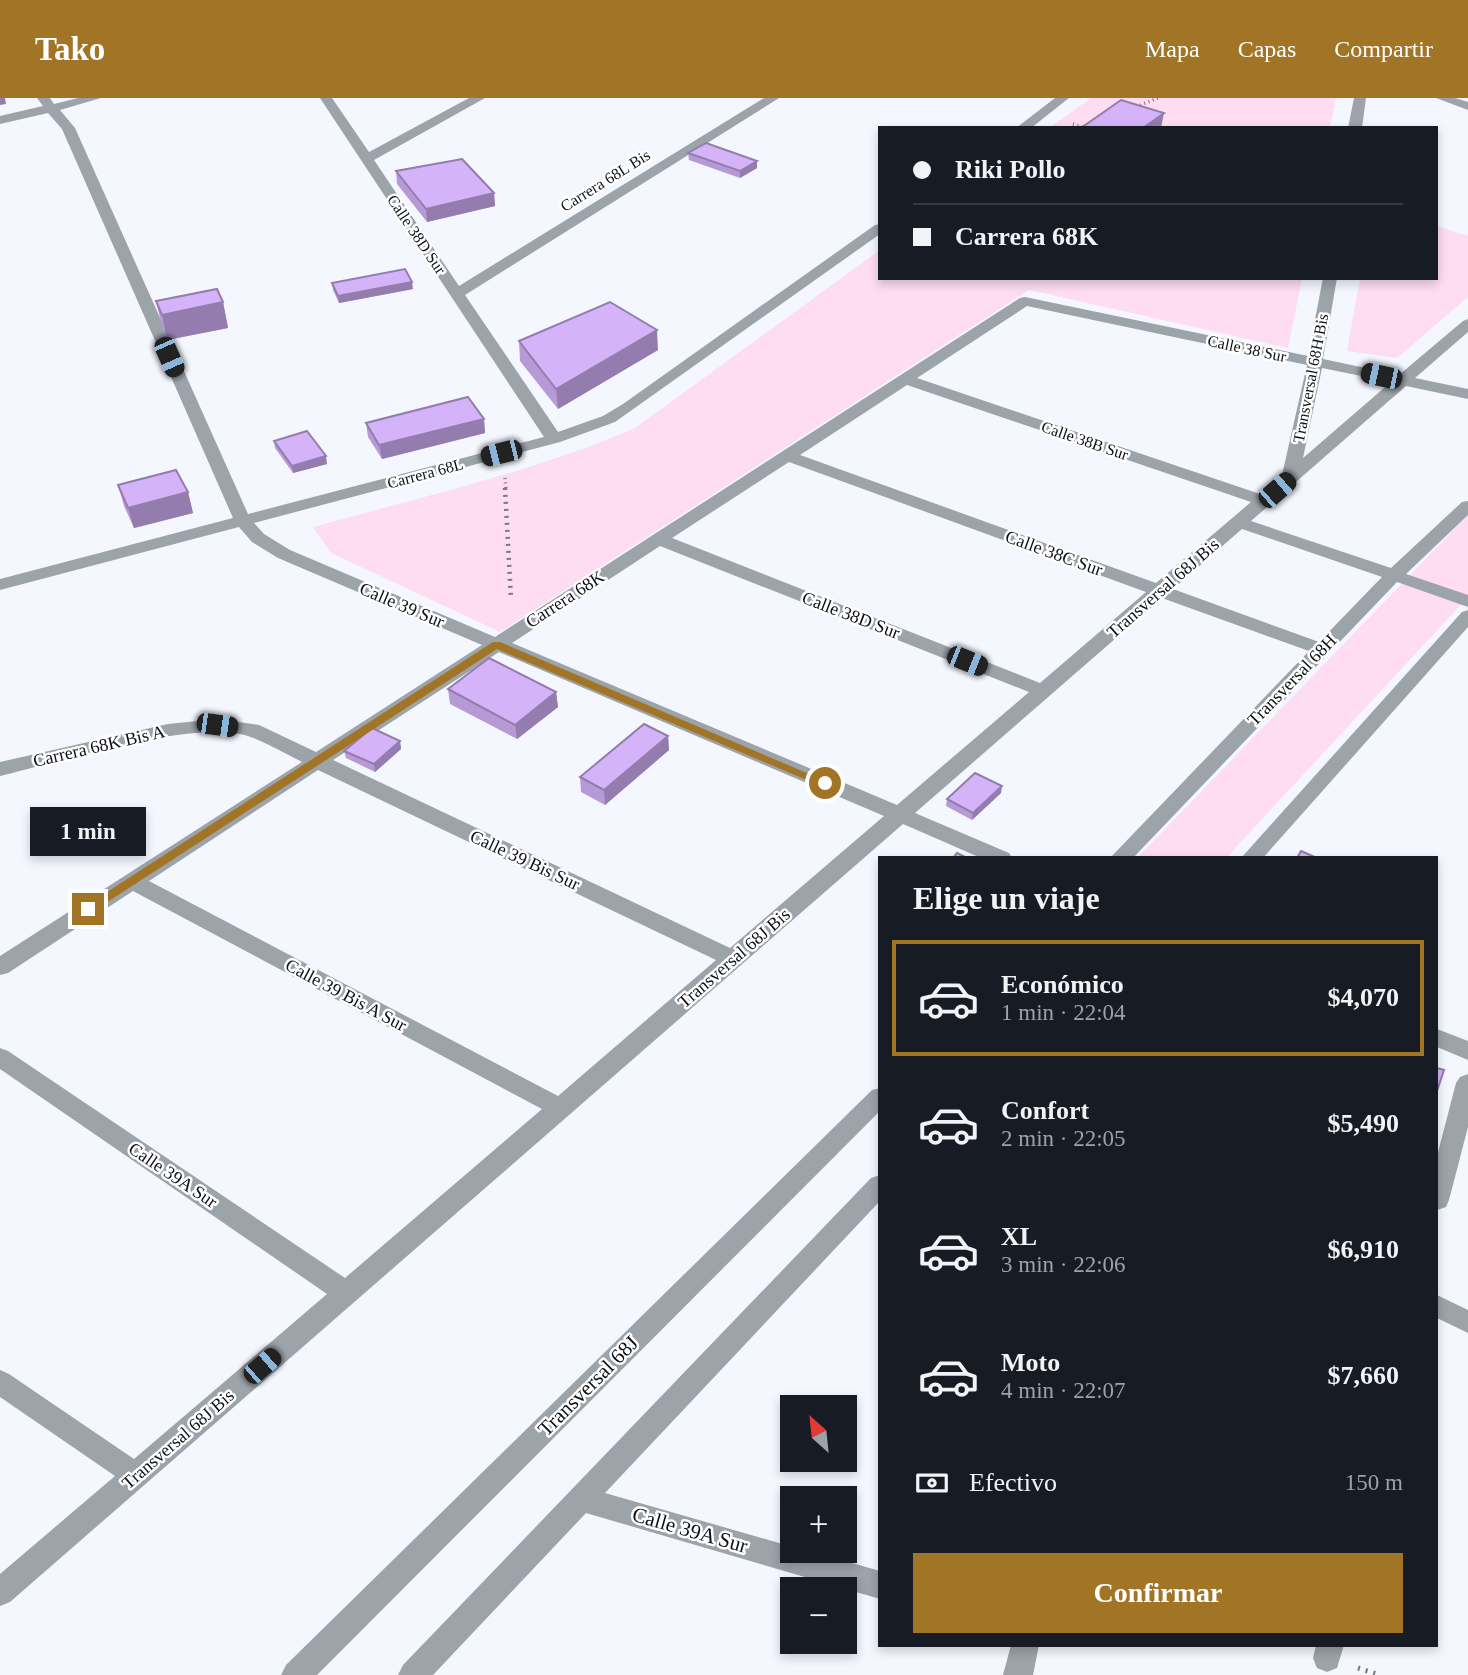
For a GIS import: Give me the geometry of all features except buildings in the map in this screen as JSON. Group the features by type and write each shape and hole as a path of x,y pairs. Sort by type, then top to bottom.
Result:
{"street":[{"path":"0,120 47,103 95,98"},
{"name":"Calle 38D Sur","path":"326,98 554,439"},
{"path":"367,159 479,98"},
{"name":"Carrera 68L Bis","path":"457,293 773,98"},
{"path":"1025,126 1063,98"},
{"path":"1355,126 1360,98"},
{"path":"1442,98 1468,106"},
{"name":"Calle 39 Sur","path":"47,103 68,128 242,520 258,538 284,554 997,856"},
{"name":"Carrera 68L","path":"0,584 554,439 609,419 878,229"},
{"name":"Transversal 68H Bis","path":"1290,478 1330,280"},
{"name":"Calle 38 Sur","path":"1025,301 1468,394"},
{"name":"Carrera 68K","path":"0,967 1025,301"},
{"name":"Transversal 68J Bis","path":"0,1592 1468,324"},
{"name":"Calle 38B Sur","path":"905,379 1264,501"},
{"name":"Calle 38C Sur","path":"787,456 1321,649"},
{"name":"Transversal 68H","path":"1122,856 1393,576 1468,506"},
{"path":"1239,522 1468,601"},
{"name":"Calle 38D Sur","path":"658,539 1044,691"},
{"path":"1253,856 1468,616"},
{"name":"Carrera 68K Bis A","path":"0,769 168,730 217,725 251,730 316,761"},
{"name":"Calle 39 Bis Sur","path":"316,761 733,959"},
{"name":"Calle 39 Bis A Sur","path":"132,881 560,1108"},
{"path":"1438,1038 1468,1051"},
{"name":"Calle 39A Sur","path":"0,1057 346,1293"},
{"path":"1438,1196 1468,1083"},
{"name":"Transversal 68J","path":"296,1675 878,1099"},
{"path":"414,1675 878,1187"},
{"path":"1438,1307 1468,1322"},
{"path":"0,1382 136,1475"},
{"name":"Calle 39A Sur","path":"581,1499 878,1584"},
{"path":"1018,1675 1025,1647"}],"path":[{"path":"1135,108 1158,98"},
{"path":"504,469 511,601"}],"shaded area":[{"path":"1091,98 1336,98 1330,126 1052,126"},
{"path":"1438,226 1468,236 1468,297 1397,358 1347,351 1360,280 1438,280"},
{"path":"878,251 878,280 1302,280 1288,348 1029,290 500,632 331,553 313,527 517,471 635,428"},
{"path":"1468,515 1468,597 1228,856 1139,856"}],"route":[{"path":"88,909 496,645 825,783"}]}
